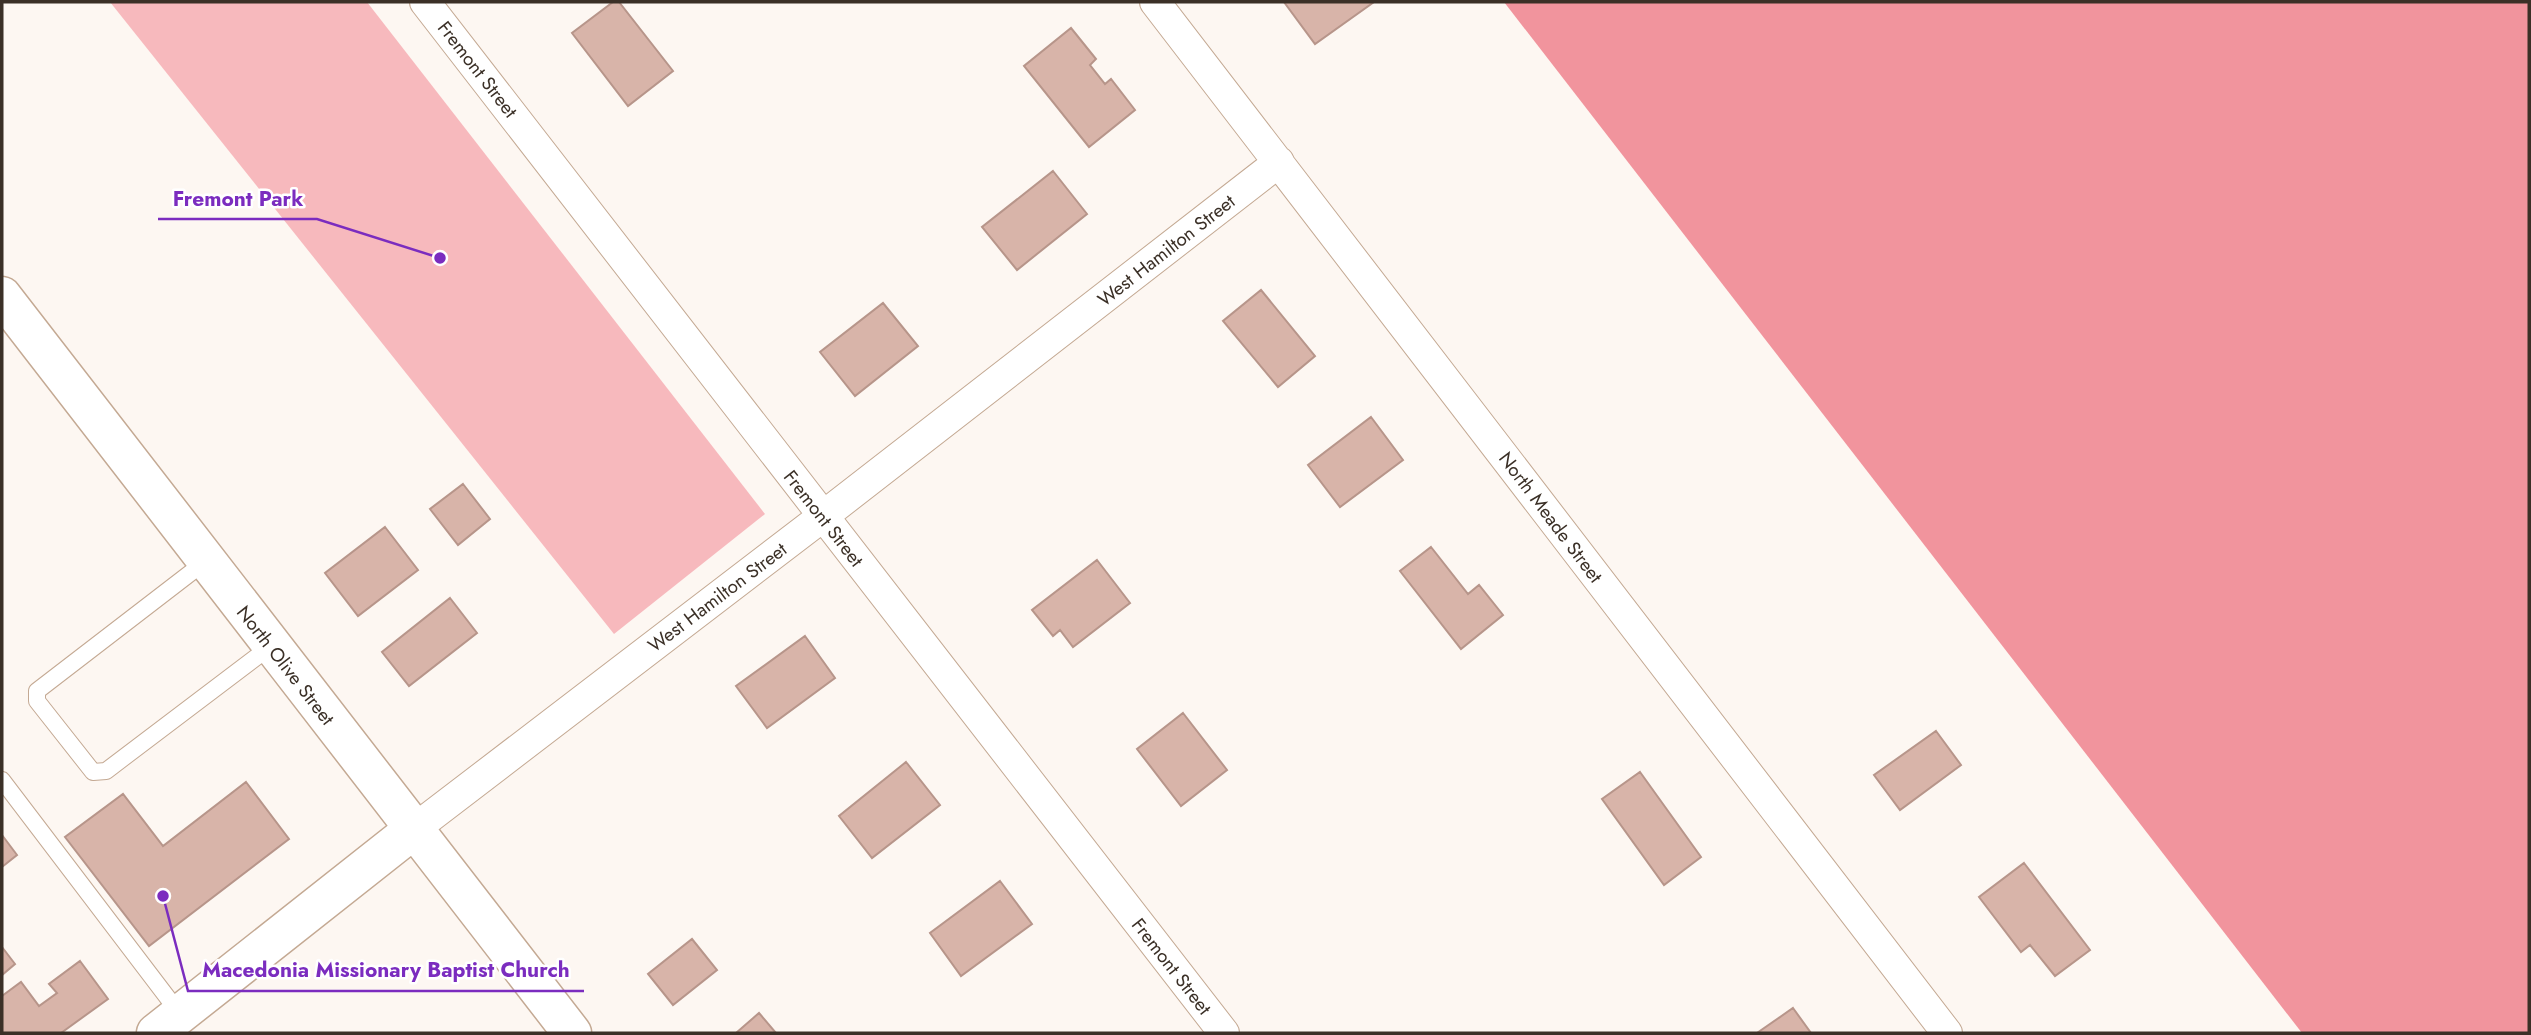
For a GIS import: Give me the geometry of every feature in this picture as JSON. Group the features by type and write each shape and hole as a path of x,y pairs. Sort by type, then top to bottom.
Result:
{"street":[{"name":"Fremont Street","path":"425,2 1224,1033"},
{"name":"North Meade Street","path":"1154,2 1947,1033"},
{"name":"West Hamilton Street","path":"168,1023 413,830 1279,162"},
{"name":"North Olive Street","path":"2,296 572,1033"}],"lane":[{"path":"206,561 37,691 37,701 93,772 106,771 271,646"},
{"path":"2,780 168,1023"}],"shaded area":[{"path":"110,2 367,2 765,514 614,634"},
{"path":"1504,2 2529,2 2529,1033 2302,1033"}],"building":[{"path":"613,2 619,2 673,71 628,106 572,33"},
{"path":"1284,2 1374,2 1315,44"},
{"path":"1071,28 1096,59 1090,65 1105,84 1111,79 1135,110 1089,147 1024,66"},
{"path":"1053,171 1087,214 1017,270 982,227"},
{"path":"1261,290 1315,356 1278,387 1223,321"},
{"path":"883,303 918,346 855,396 820,352"},
{"path":"1371,417 1403,460 1340,507 1308,465"},
{"path":"463,484 490,519 458,545 430,509"},
{"path":"385,527 418,570 358,616 325,573"},
{"path":"1431,547 1468,594 1479,585 1503,615 1461,649 1400,571"},
{"path":"1097,560 1130,603 1073,647 1060,630 1053,636 1032,610"},
{"path":"450,598 477,633 409,686 382,652"},
{"path":"805,636 835,678 767,728 736,686"},
{"path":"1183,713 1227,770 1181,806 1137,749"},
{"path":"1936,731 1961,765 1900,810 1874,775"},
{"path":"906,762 940,805 872,858 839,816"},
{"path":"1640,772 1701,857 1664,885 1602,799"},
{"path":"246,782 289,839 149,946 65,837 123,794 163,846"},
{"path":"2,835 17,855 2,867"},
{"path":"2024,863 2090,950 2055,976 2030,945 2021,952 1979,897"},
{"path":"1000,881 1032,924 961,976 930,933"},
{"path":"692,939 717,970 673,1005 648,974"},
{"path":"2,947 15,964 2,975"},
{"path":"80,961 108,999 61,1033 2,1033 2,996 21,982 39,1006 57,993 49,984"},
{"path":"1793,1008 1811,1033 1757,1033"},
{"path":"759,1013 776,1033 736,1033"}],"place":[{"name":"Fremont Park","path":"440,258"},
{"name":"Macedonia Missionary Baptist Church","path":"163,896"}]}
